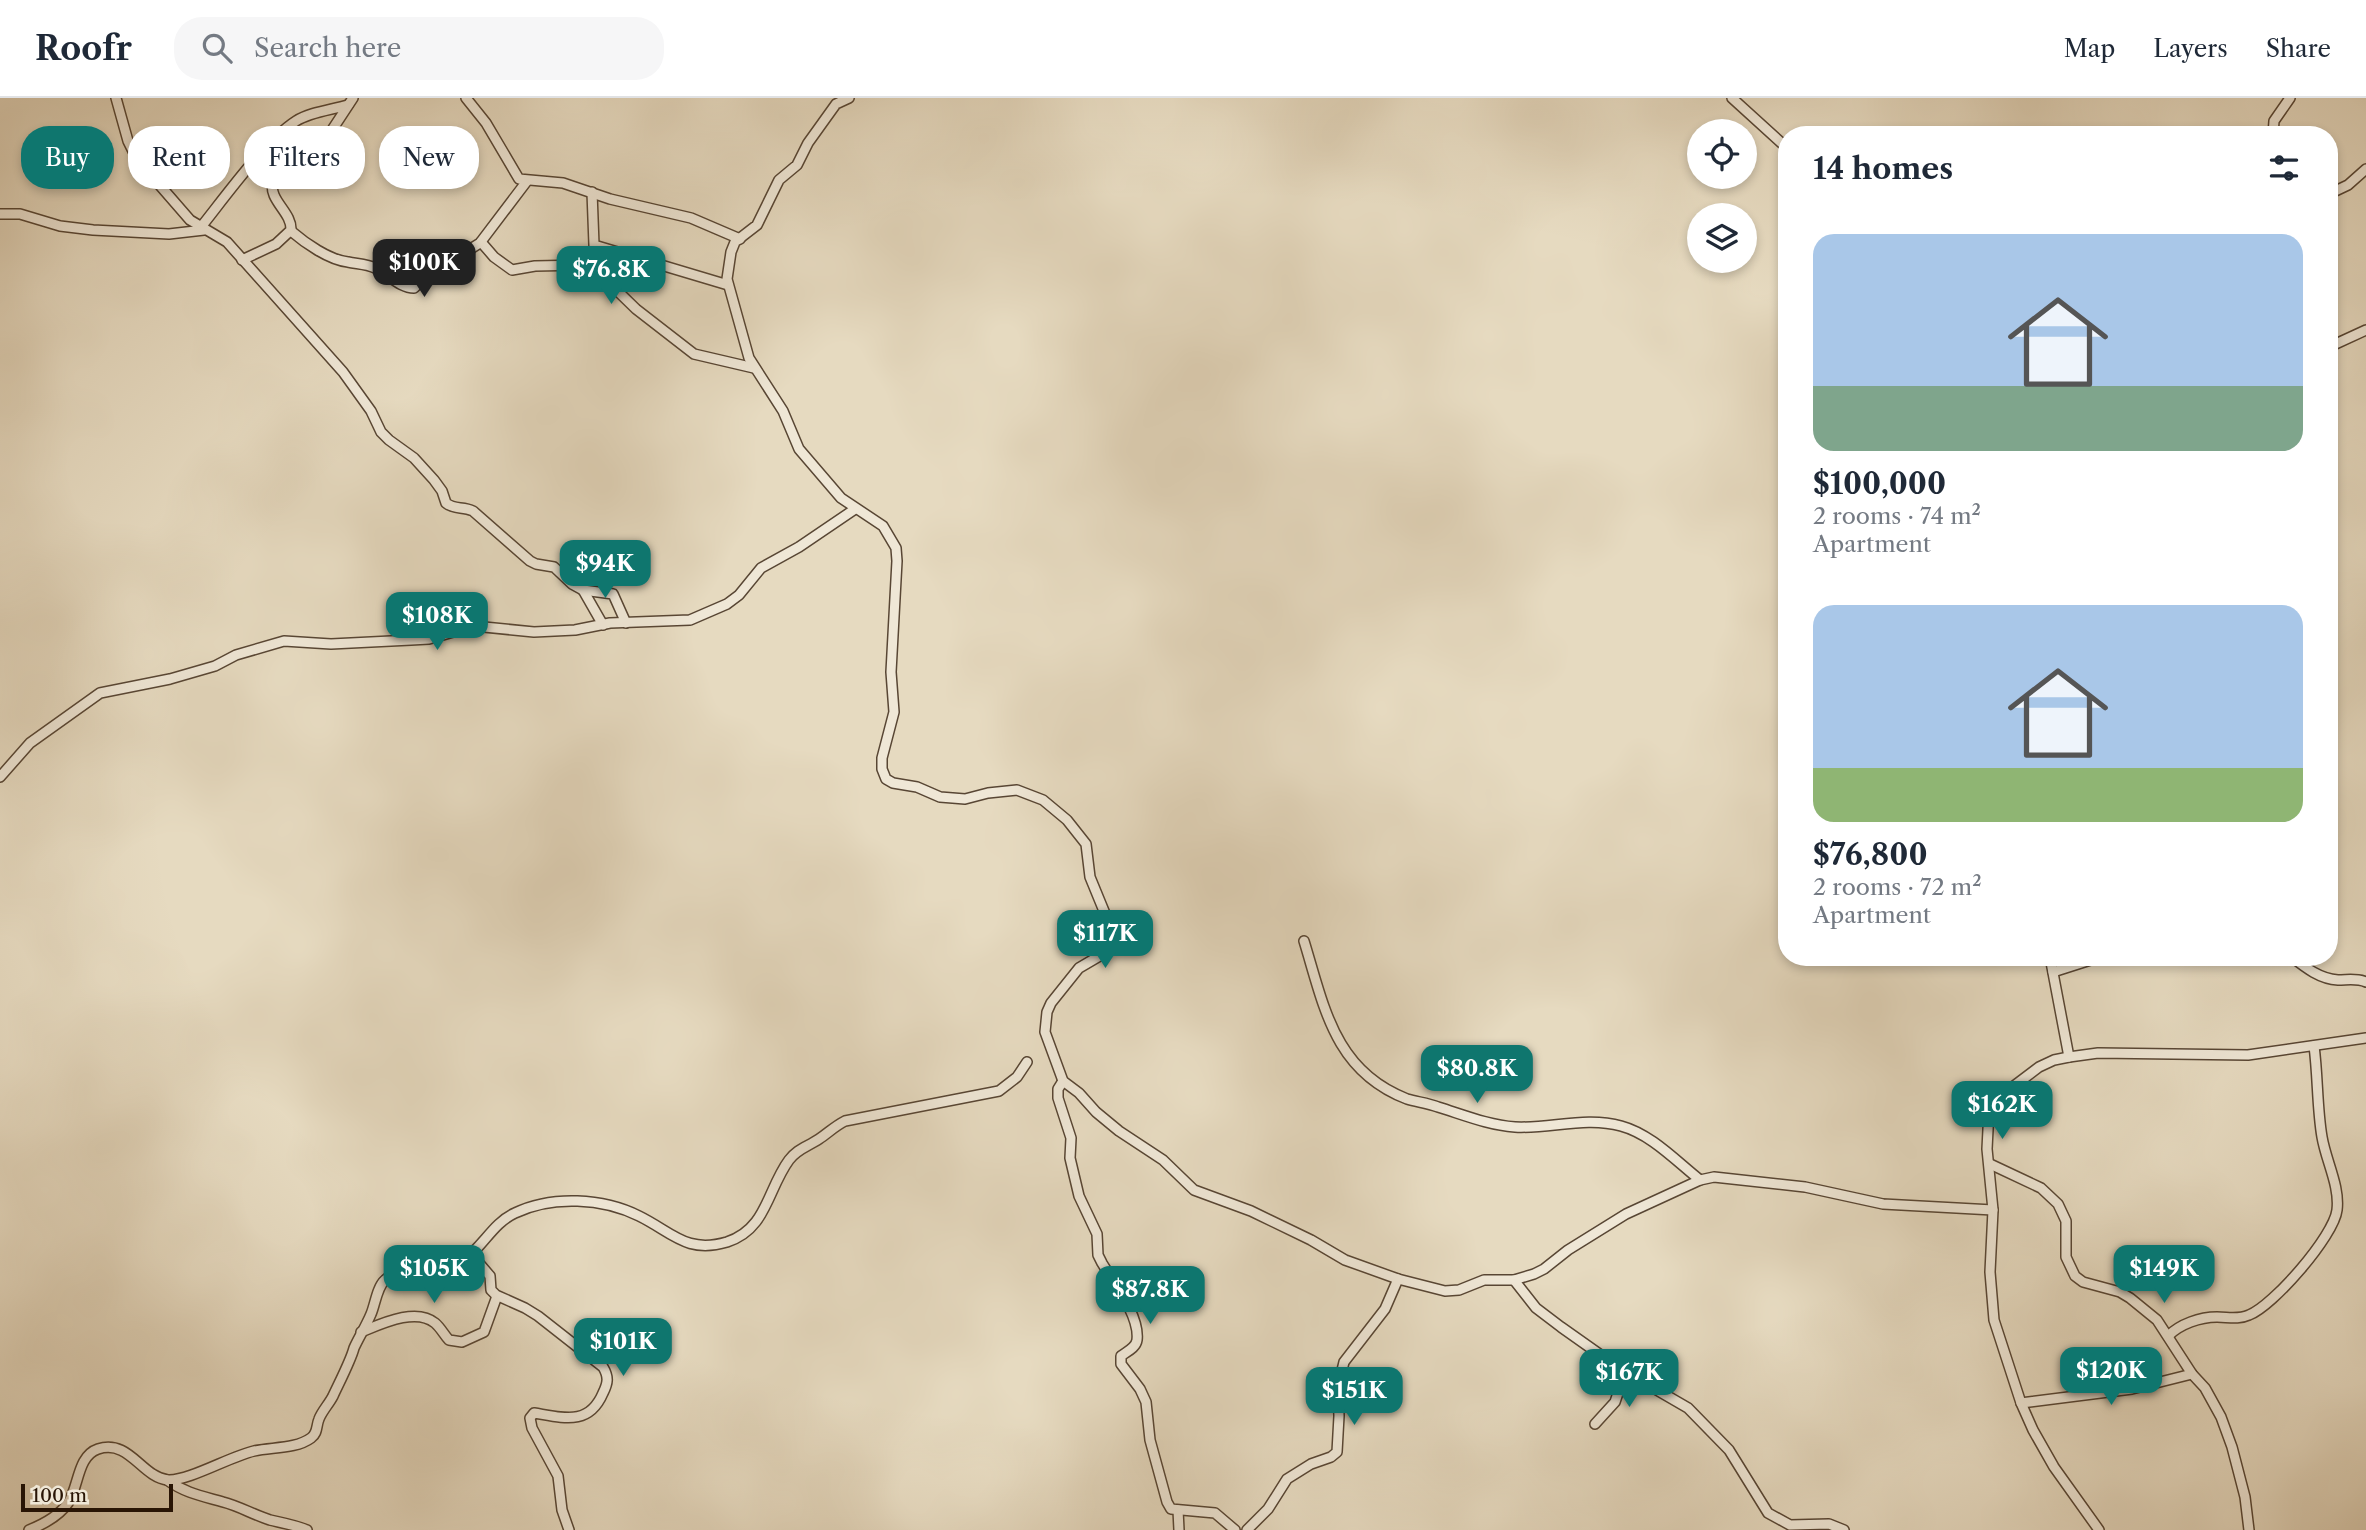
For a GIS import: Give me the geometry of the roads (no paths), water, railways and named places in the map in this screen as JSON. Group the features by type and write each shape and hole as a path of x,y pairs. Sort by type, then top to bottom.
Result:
{"street":[{"path":"116,98 128,141 137,159 190,220 227,242 343,372 389,440 414,458 434,480 446,503 453,508 464,507 473,511 530,561 554,567 572,584 583,590 613,594 626,623"},
{"path":"466,98 486,123 519,179 563,183 610,199 691,218 740,239"},
{"path":"849,98 836,104 808,143 797,165 779,180 757,225 735,242 727,267 728,285 754,368 783,411 799,449 821,472 833,490 855,509 883,526 896,548 891,672 894,712 882,758 886,779 893,783 917,787 940,797 965,799 1017,790 1031,793 1055,810 1080,834 1086,844 1090,877 1113,933 1108,951 1079,968 1047,1012 1045,1032 1063,1081 1119,1131 1163,1160 1194,1190 1251,1211 1345,1260 1398,1279 1445,1291 1458,1290 1484,1280 1514,1280 1534,1275 1610,1223 1700,1180 1714,1177 1805,1187 1863,1201 1900,1206 1993,1210"},
{"path":"1733,98 1778,140"},
{"path":"2274,126 2274,121 2290,98"},
{"path":"0,214 20,214 60,226 93,230 169,234 203,228 262,154 296,121 351,102"},
{"path":"351,102 324,138 273,182 271,190 290,220 291,231 309,247 347,262 375,268 411,288 481,242 527,181"},
{"path":"2338,190 2348,185 2366,169"},
{"path":"592,192 594,245 728,285"},
{"path":"242,260 276,244 291,231"},
{"path":"481,242 494,257 512,270 584,265 599,273 636,309 694,354 754,368"},
{"path":"2338,342 2366,330"},
{"path":"0,777 30,743 100,693 170,679 284,641 331,644 411,640 429,639 474,626 534,632 690,620 727,604 761,568 799,547 855,509"},
{"path":"583,590 603,625"},
{"path":"1304,941 1324,1006 1343,1049 1357,1066 1383,1086 1406,1098 1496,1125 1620,1125 1652,1141 1700,1180"},
{"path":"2052,966 2068,1056"},
{"path":"2053,972 2072,966"},
{"path":"2304,966 2323,977 2366,982"},
{"path":"2099,1530 2049,1458 2021,1403 1994,1321 1990,1272 1993,1210 1987,1149 1988,1119 1994,1101 2039,1067 2068,1056 2098,1053 2248,1055 2366,1038"},
{"path":"2168,1336 2175,1329 2190,1323 2214,1317 2239,1318 2263,1307 2289,1282 2335,1221 2336,1195 2322,1136 2314,1046"},
{"path":"167,1480 180,1478 239,1455 287,1447 311,1438 352,1358 385,1280 414,1268 431,1270 453,1266 472,1255 495,1226 514,1213 546,1203 600,1203 640,1216 684,1243 708,1246 731,1241 745,1233 761,1217 776,1181 797,1150 818,1140 835,1126 845,1121 999,1091 1017,1077 1027,1062"},
{"path":"1063,1081 1058,1089 1059,1107 1071,1138 1070,1158 1079,1196 1097,1234 1098,1255 1133,1317 1137,1340 1134,1346 1121,1356 1121,1364 1140,1389 1146,1402 1150,1440 1164,1491 1171,1509 1215,1513 1235,1530"},
{"path":"1990,1164 2041,1188 2058,1204 2066,1221 2066,1257 2075,1276 2083,1282 2120,1292 2136,1301 2157,1320 2192,1374 2206,1388 2229,1435 2245,1497 2249,1530"},
{"path":"472,1255 490,1276 491,1290 497,1296 538,1316 603,1367 607,1374 608,1380 600,1399 588,1414 570,1418 534,1413 530,1418 532,1428 558,1476 562,1510 569,1530"},
{"path":"1247,1530 1268,1509 1287,1479 1311,1464 1331,1457 1337,1451 1338,1387 1344,1362 1385,1309 1398,1279"},
{"path":"1514,1280 1536,1308 1625,1372 1678,1401 1711,1431 1729,1450 1768,1513 1790,1525 1829,1524 1843,1530"},
{"path":"362,1332 387,1321 419,1317 432,1321 450,1340 462,1342 484,1332 497,1296"},
{"path":"1595,1424 1615,1402 1625,1372"},
{"path":"2021,1403 2132,1389 2192,1374"},
{"path":"29,1530 47,1522 66,1506 73,1496 85,1460 96,1450 114,1448 123,1450 181,1490 307,1530"},
{"path":"1178,1510 1179,1530"}]}
